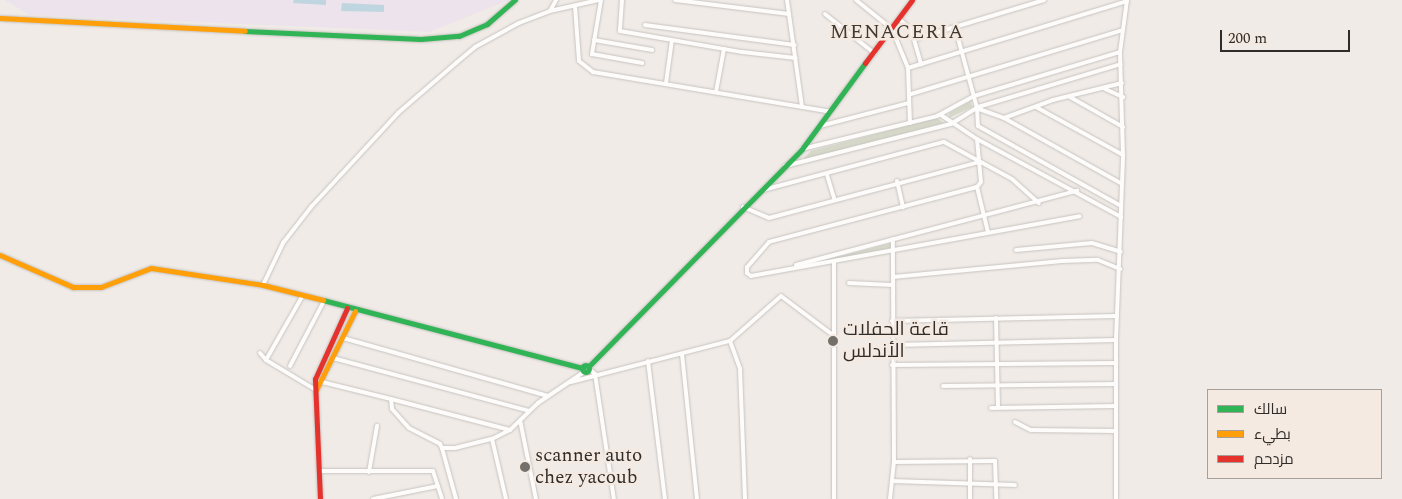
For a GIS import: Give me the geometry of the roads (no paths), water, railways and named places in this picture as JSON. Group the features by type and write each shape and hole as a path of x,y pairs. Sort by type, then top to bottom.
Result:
{"street":[{"path":"0,18 23,22 421,39 458,36 487,24 515,0"},
{"path":"550,11 556,0"},
{"path":"263,285 296,225 398,114 476,46 519,23 550,11 600,0 592,54 642,63"},
{"path":"622,0 620,30 724,49 796,58"},
{"path":"675,0 789,14"},
{"path":"787,0 795,45 802,107"},
{"path":"856,0 892,29 908,68 911,94 908,103 910,123"},
{"path":"442,448 492,439 510,430 529,411 586,369 758,190 802,149 912,0"},
{"path":"915,40 1044,0"},
{"path":"908,68 1127,1 1120,52 1123,97 1123,155 1121,252 1116,316 1116,499"},
{"path":"575,6 578,54 585,69 831,112"},
{"path":"825,14 874,53"},
{"path":"899,19 912,29 921,65"},
{"path":"645,25 795,45"},
{"path":"955,27 977,108 978,126 1122,206"},
{"path":"911,94 1123,30"},
{"path":"594,40 652,50"},
{"path":"666,83 672,40"},
{"path":"716,92 724,49"},
{"path":"802,149 941,115 974,96 1120,52"},
{"path":"783,166 951,124 977,108 1121,64"},
{"path":"1004,118 1122,83"},
{"path":"1105,89 1123,97"},
{"path":"1070,97 1123,127"},
{"path":"820,126 908,103"},
{"path":"1036,107 1123,155"},
{"path":"977,108 1004,118 1122,184"},
{"path":"941,115 951,124 977,139 1077,190 1121,217"},
{"path":"977,139 981,182 977,187 769,242 747,267 746,273 751,276 784,268 985,214 1040,203 1077,190"},
{"path":"758,190 827,175 944,142 1012,180 1040,203"},
{"path":"742,207 769,218 897,181 979,162"},
{"path":"827,175 834,198"},
{"path":"897,181 903,207"},
{"path":"977,187 988,232"},
{"path":"784,268 834,262 1080,216"},
{"path":"890,499 894,462 892,365 893,239"},
{"path":"1016,250 1092,243 1121,252"},
{"path":"0,255 73,287 100,287 151,268 263,285 323,303 586,369 595,374"},
{"path":"893,277 1062,261 1098,260 1120,268"},
{"path":"834,262 834,499"},
{"path":"850,284 892,285"},
{"path":"564,385 595,374 730,342 781,296 834,336"},
{"path":"266,360 302,297"},
{"path":"290,366 323,303"},
{"path":"320,499 316,374 347,308"},
{"path":"316,390 322,382 355,310"},
{"path":"892,321 1116,316"},
{"path":"996,318 998,406"},
{"path":"343,338 548,396"},
{"path":"892,345 997,341 1116,340"},
{"path":"730,342 740,370 745,499"},
{"path":"260,353 266,360 316,390"},
{"path":"682,354 697,499"},
{"path":"333,358 529,411"},
{"path":"648,361 665,499"},
{"path":"892,365 1116,363"},
{"path":"595,374 614,499"},
{"path":"322,382 510,430"},
{"path":"943,386 1116,384"},
{"path":"391,399 392,409 409,428 440,444 456,499"},
{"path":"991,408 998,406 1115,406"},
{"path":"520,420 536,499"},
{"path":"1015,422 1031,430 1115,431"},
{"path":"369,472 376,426"},
{"path":"492,439 506,499"},
{"path":"894,462 970,459 995,461 996,499"},
{"path":"970,459 970,499"},
{"path":"320,471 432,471 442,499"},
{"path":"892,481 969,485 1016,485"},
{"path":"373,499 438,486"}],"water":[{"path":"294,0 326,0 326,5 293,3"},
{"path":"342,3 384,5 384,12 341,11"}],"place":[{"name":"قاعة الحفلات الأندلس","path":"833,341"},
{"name":"scanner auto chez yacoub","path":"525,467"}],"district":[{"name":"MENACERIA","path":"897,32"}]}
